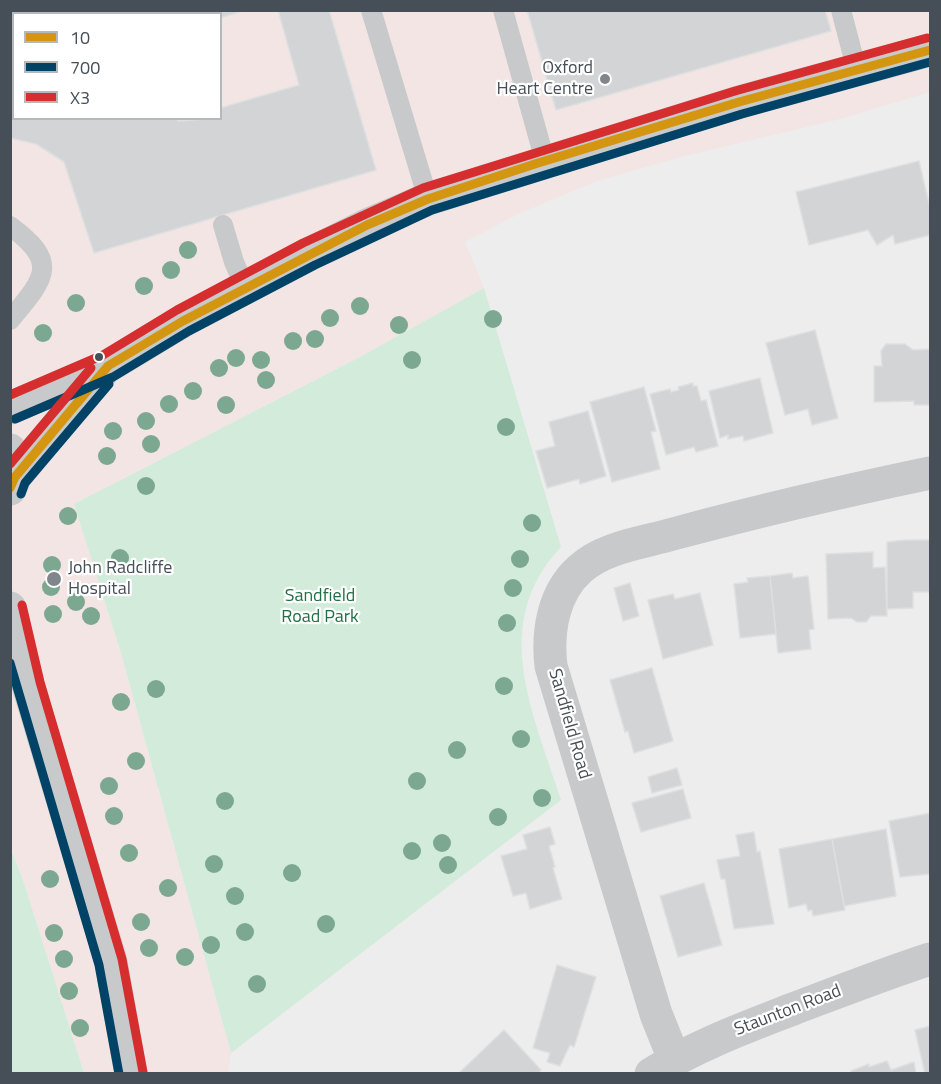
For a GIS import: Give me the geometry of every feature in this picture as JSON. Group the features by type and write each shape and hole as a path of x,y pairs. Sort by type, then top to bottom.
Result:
{"street":[{"path":"10,408 108,366 245,287 367,225 428,199 740,102 930,50"},
{"path":"12,472 108,366"},
{"name":"Sandfield Road","path":"663,1066 656,1014 551,666 549,649 551,625 558,600 568,581 581,568 606,552 718,522 930,473"},
{"path":"10,608 28,685 111,962 131,1074"},
{"path":"10,653 28,685"},
{"name":"Staunton Road","path":"663,1066 734,1032 879,975 930,959"}],"lane":[{"path":"371,10 428,199"},
{"path":"503,10 545,161"},
{"path":"841,10 857,71"},
{"path":"223,225 234,262 245,287"},
{"path":"10,226 33,242 42,258 43,272 36,288 10,320"}],"shaded area":[{"name":"John Radcliffe Hospital","path":"11,11 930,11 930,92 840,119 681,157 597,181 520,213 465,242 484,288 358,358 74,504 121,653 231,1053 228,1073 84,1073 11,847"}],"green space":[{"name":"Sandfield Road Park","path":"484,288 561,547 539,576 526,607 522,638 524,670 530,702 561,800 231,1053 121,653 74,504 358,358"},
{"path":"10,847 23,880 84,1073 11,1073"}],"building":[{"path":"10,10 246,10 222,17 222,12 12,12 12,120 178,121 222,120 222,107 299,85 278,10 329,10 376,170 94,253 64,162 36,144 10,138"},
{"name":"Oxford Heart Centre","path":"527,10 825,10 831,31 556,110"},
{"path":"919,161 930,208 930,235 895,244 893,235 877,245 868,230 809,245 796,192"},
{"path":"815,330 838,418 812,425 808,409 785,415 766,343"},
{"path":"886,344 905,344 913,350 930,349 930,405 914,405 914,401 874,402 874,366 882,366 881,351"},
{"path":"760,378 773,433 744,441 743,436 728,439 728,435 720,438 709,391"},
{"path":"693,383 693,386 697,386 701,401 706,400 718,446 696,452 694,447 666,455 650,394 670,389 671,392 679,390 678,387"},
{"path":"644,387 656,431 651,432 660,469 612,482 590,402"},
{"path":"588,411 606,476 580,484 579,479 547,488 536,451 555,446 549,422"},
{"path":"930,540 930,592 913,592 913,608 887,609 887,542"},
{"path":"873,552 873,568 885,567 887,616 871,616 866,622 857,622 851,618 828,619 826,554"},
{"path":"792,573 793,578 808,576 814,629 809,630 811,649 778,653 770,576"},
{"path":"770,576 776,634 740,638 734,584 748,582 747,578"},
{"path":"630,583 639,616 623,621 614,588"},
{"path":"700,593 713,645 663,659 648,600 673,594 675,599"},
{"path":"652,668 673,741 634,753 628,731 625,732 610,680"},
{"path":"677,768 682,785 652,793 648,777"},
{"path":"683,789 691,818 641,832 632,803"},
{"path":"930,813 930,874 900,877 889,821"},
{"path":"550,827 555,844 549,846 562,899 530,909 526,893 513,896 501,856 527,849 523,835"},
{"path":"886,829 896,896 844,906 832,839"},
{"path":"754,832 757,852 760,851 774,924 734,929 725,879 721,879 717,860 740,856 736,835"},
{"path":"832,839 845,910 813,916 812,910 808,911 806,904 789,908 779,849"},
{"path":"704,883 722,945 678,957 660,896"},
{"path":"557,965 596,977 574,1047 570,1045 560,1066 547,1062 550,1053 533,1048"},
{"path":"930,1026 930,1072 925,1074 915,1030"},
{"path":"504,1030 541,1070 538,1074 458,1074"},
{"path":"887,1061 891,1070 914,1062 916,1074 852,1074 851,1071 869,1064 869,1067"}],"transit line":[{"name":"X3","path":"10,395 103,355 177,310 303,243 423,188 735,91 927,38"},
{"name":"10","path":"10,488 15,477 108,366 183,321 367,225 428,199 538,163 739,102 930,50"},
{"name":"700","path":"15,419 113,377 189,331 315,265 432,210 742,114 930,62"},
{"name":"X3","path":"10,464 91,368"},
{"name":"700","path":"21,494 25,483 109,384"},
{"name":"X3","path":"22,605 40,682 122,959 143,1072"},
{"name":"700","path":"10,663 99,965 119,1074"}],"place":[{"name":"Oxford Heart Centre","path":"605,79"},
{"name":"John Radcliffe Hospital","path":"54,579"}]}
